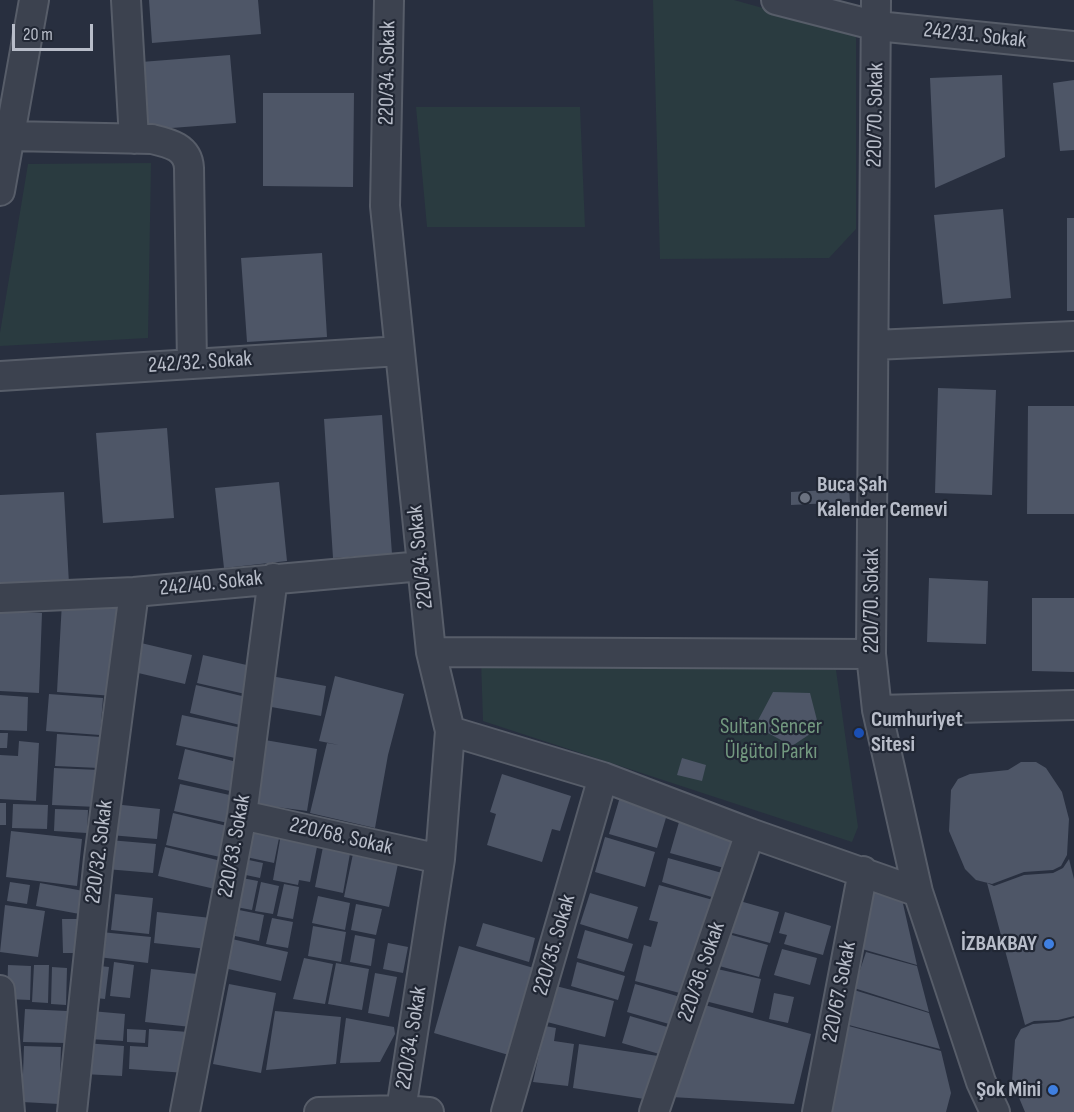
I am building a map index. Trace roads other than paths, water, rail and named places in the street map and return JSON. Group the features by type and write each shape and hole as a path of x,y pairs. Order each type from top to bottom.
{"street":[{"path":"0,191 34,0"},
{"path":"126,0 134,139"},
{"name":"220/34. Sokak","path":"389,0 385,206 431,652 450,731 440,859 400,1110"},
{"name":"242/31. Sokak","path":"776,0 876,13 1074,46"},
{"name":"220/70. Sokak","path":"876,13 872,654 877,710 918,892 981,1082 995,1112"},
{"path":"10,136 134,139 170,143 182,150 189,159 192,364"},
{"path":"874,345 1074,336"},
{"name":"242/32. Sokak","path":"0,376 400,351"},
{"name":"242/40. Sokak","path":"0,598 134,592 422,566"},
{"name":"220/33. Sokak","path":"185,1112 242,814 273,578"},
{"name":"220/32. Sokak","path":"72,1112 99,858 134,592"},
{"path":"431,652 872,654"},
{"path":"877,710 1074,705"},
{"path":"450,731 603,777 750,833 918,892"},
{"name":"220/35. Sokak","path":"506,1112 603,777"},
{"name":"220/68. Sokak","path":"242,814 440,859"},
{"name":"220/36. Sokak","path":"654,1112 750,833"},
{"name":"220/67. Sokak","path":"817,1112 863,872"},
{"path":"0,990 10,1112"},
{"path":"319,1112 400,1110 429,1112"}],"place":[{"name":"Buca Şah Kalender Cemevi","path":"805,498"},
{"name":"Cumhuriyet Sitesi","path":"859,733"},
{"name":"İZBAKBAY","path":"1049,944"},
{"name":"Şok Mini","path":"1053,1090"}],"park label":[{"name":"Sultan Sencer Ülgütol Parkı","path":"771,740"}]}
